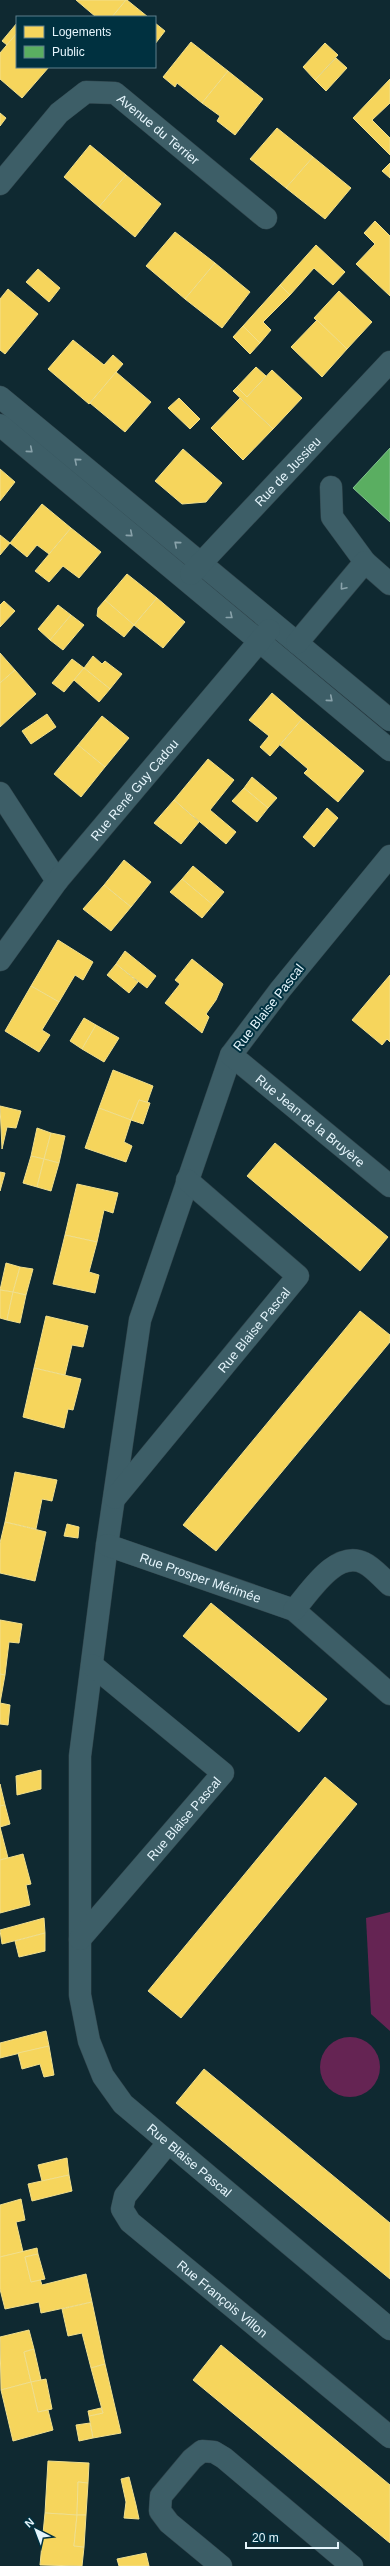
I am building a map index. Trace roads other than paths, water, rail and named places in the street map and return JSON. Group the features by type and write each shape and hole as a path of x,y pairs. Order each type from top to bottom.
{"street":[{"name":"Avenue du Terrier","path":"0,184 60,113 86,92 115,93 266,218"},
{"name":"Rue de Jussieu","path":"186,579 390,362"},
{"path":"0,397 201,564 266,632 390,750"},
{"path":"0,425 186,579 266,632 296,643 390,720"},
{"path":"330,488 332,516 365,562 390,584"},
{"path":"296,643 365,562"},
{"name":"Rue René Guy Cadou","path":"0,960 57,881 266,632"},
{"path":"0,793 57,881"},
{"name":"Rue Blaise Pascal","path":"390,856 280,990 231,1055 187,1180 140,1320 107,1545 80,1756 80,1995 83,2019 89,2041 103,2076 123,2104 168,2144 390,2329"},
{"name":"Rue Jean de la Bruyère","path":"231,1055 390,1186"},
{"name":"Rue Blaise Pascal","path":"115,1498 298,1276 187,1180"},
{"name":"Rue Prosper Mérimée","path":"107,1545 294,1610 390,1694"},
{"path":"294,1610 330,1570 340,1562 354,1560 364,1563 390,1584"},
{"name":"Rue Blaise Pascal","path":"80,1939 223,1773 92,1665"},
{"name":"Rue François Villon","path":"168,2144 125,2196 122,2209 130,2222 390,2437"},
{"path":"221,2566 169,2523 160,2511 161,2496 192,2459 202,2451 214,2452 224,2458 352,2566"}]}
